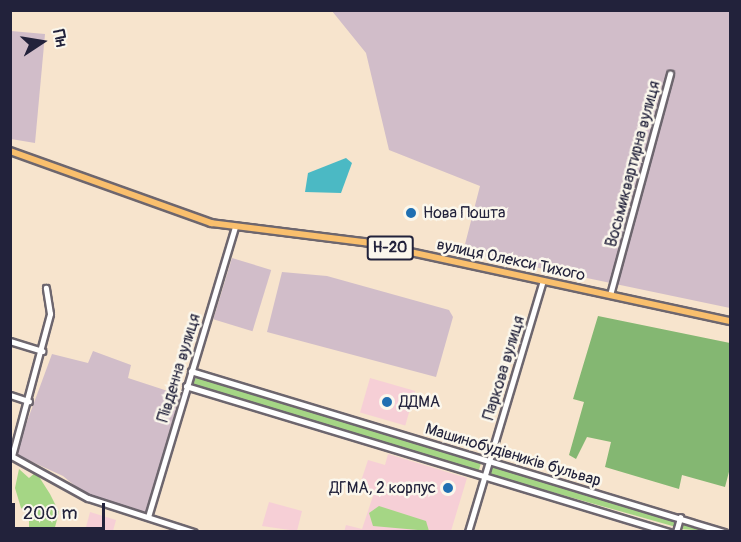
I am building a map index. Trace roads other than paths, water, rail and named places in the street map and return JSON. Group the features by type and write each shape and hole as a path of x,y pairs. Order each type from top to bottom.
{"main road":[{"name":"вулиця Олекси Тихого","path":"10,151 235,227 352,240 730,321"}],"street":[{"name":"Восьмиквартирна вулиця","path":"610,296 670,74"},
{"name":"Південна вулиця","path":"148,517 235,227"},
{"name":"Паркова вулиця","path":"468,531 543,281"},
{"path":"46,288 50,314 43,351 11,455 88,498 194,531"},
{"path":"11,342 43,351"},
{"name":"Машинобудівників бульвар","path":"191,370 724,531"},
{"name":"Машинобудівників бульвар","path":"186,386 669,531"},
{"path":"10,395 29,401"},
{"path":"676,531 680,518"}],"water":[{"path":"346,158 352,163 341,193 305,192 308,173"}],"place":[{"name":"Нова Пошта","path":"411,213"},
{"name":"ДДМА","path":"387,402"},
{"name":"ДГМА, 2 корпус","path":"448,488"}]}
